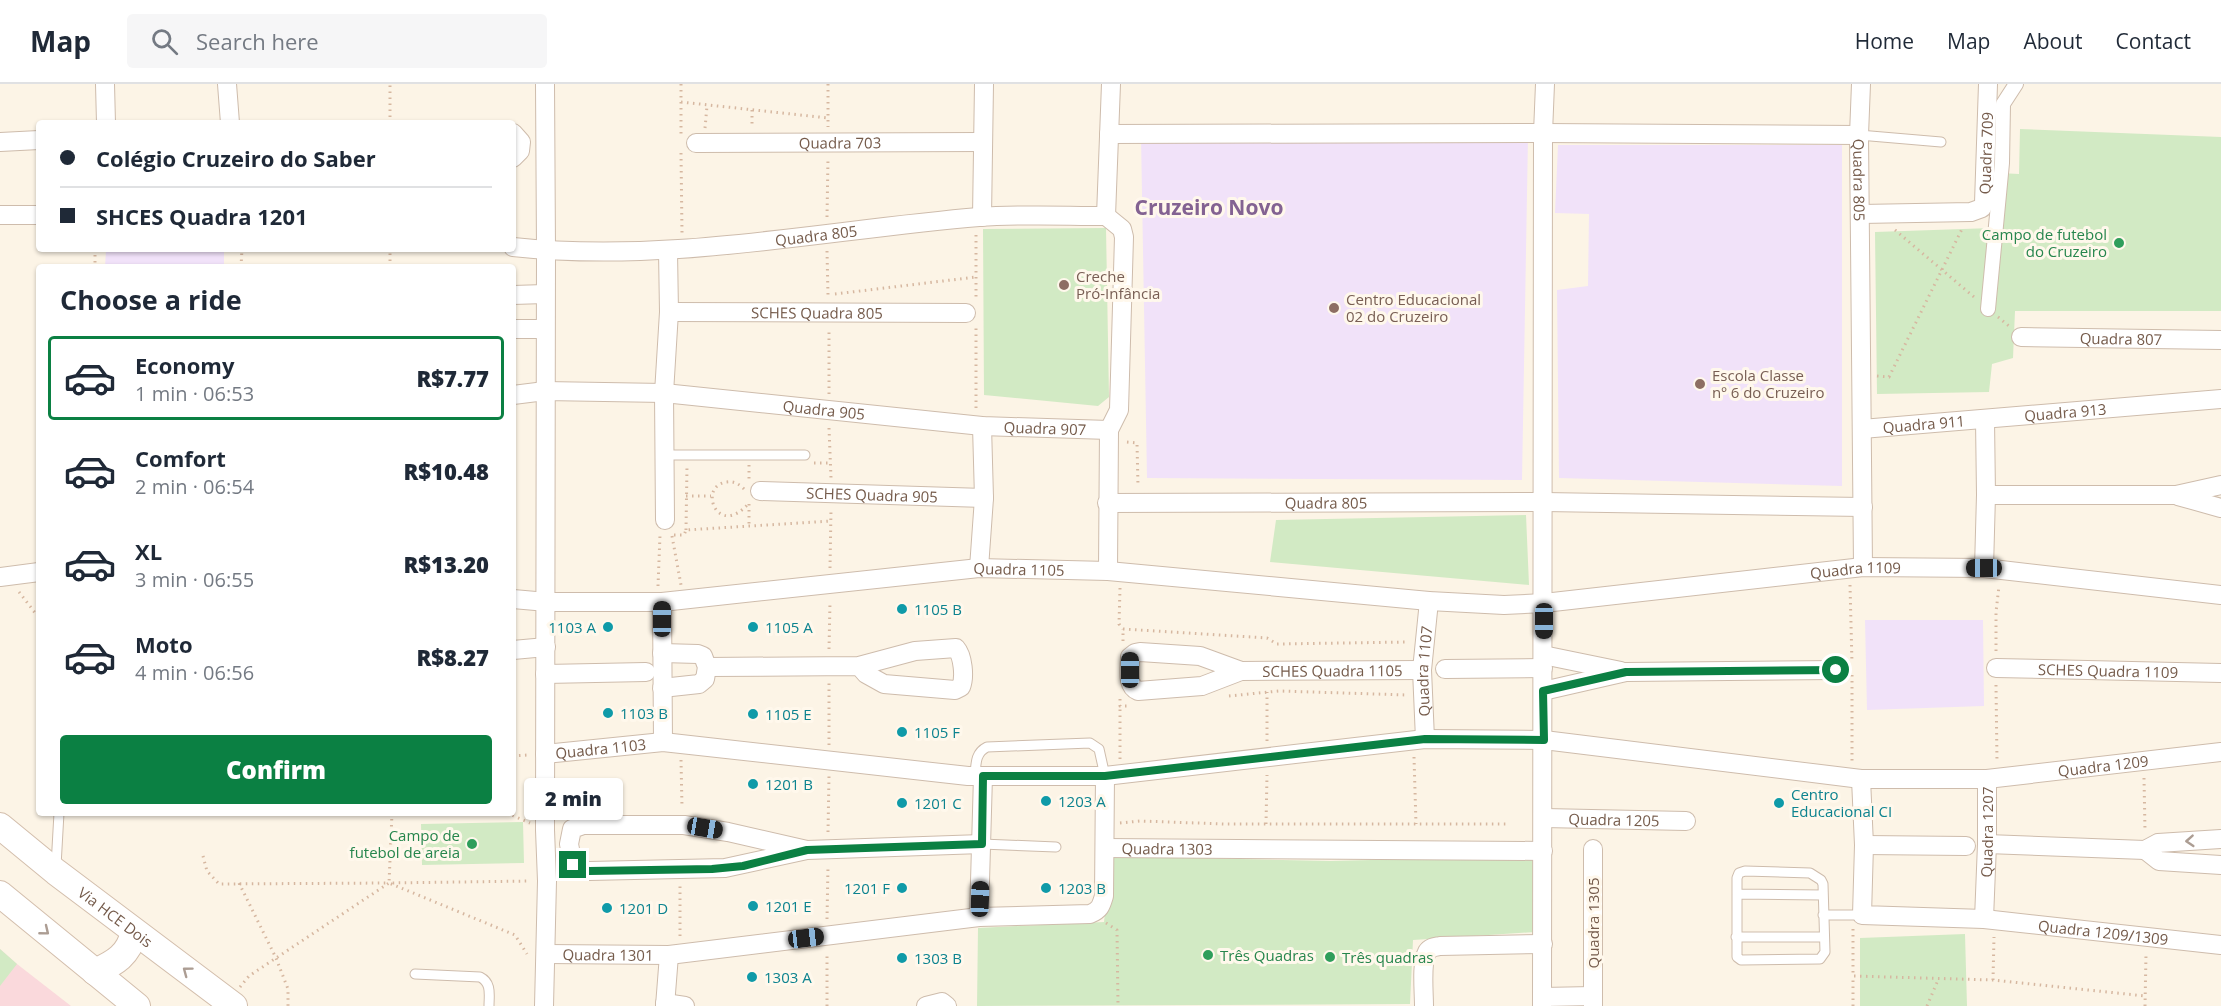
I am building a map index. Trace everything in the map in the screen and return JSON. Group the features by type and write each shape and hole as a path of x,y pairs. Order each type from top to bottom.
{"main road":[{"name":"Via HCE Dois","path":"0,826 56,872 231,1004"},
{"path":"0,894 137,1006"},
{"path":"94,972 114,964 125,954 134,932"}],"street":[{"path":"105,84 106,120"},
{"path":"227,84 230,120"},
{"path":"545,84 547,602"},
{"path":"982,217 984,84"},
{"path":"1111,84 1106,216 1122,229 1125,237 1107,503 1114,571"},
{"path":"1543,851 1543,133 1545,84"},
{"path":"1859,135 1861,84"},
{"name":"Quadra 709","path":"1868,213 1980,210 1984,203 1988,84"},
{"path":"1988,309 2002,164 2003,104 2016,84"},
{"name":"Quadra 805","path":"1109,134 1859,135 1868,213 1862,375 1863,567"},
{"path":"516,136 521,142 520,151 516,155"},
{"path":"0,142 36,140"},
{"name":"Quadra 703","path":"686,142 983,142"},
{"path":"0,215 36,215"},
{"name":"Quadra 805","path":"675,251 982,217 1106,216"},
{"path":"516,247 546,250 675,251 664,393 666,530"},
{"path":"516,295 545,294"},
{"name":"SCHES Quadra 805","path":"669,312 829,304 966,313"},
{"path":"516,329 545,329"},
{"name":"Quadra 807","path":"2021,337 2221,340"},
{"name":"Quadra 905","path":"516,395 545,391 664,393 982,426"},
{"name":"Quadra 913","path":"1985,420 2221,399"},
{"path":"1984,568 1985,420"},
{"name":"Quadra 911","path":"1862,429 1985,420"},
{"name":"Quadra 907","path":"979,568 984,498 982,426 1113,423"},
{"path":"1986,495 2176,495 2221,485"},
{"name":"SCHES Quadra 905","path":"752,496 831,493 984,498"},
{"path":"2176,495 2221,508"},
{"name":"Quadra 805","path":"1107,503 1544,502 1863,507"},
{"name":"Quadra 1109","path":"1544,603 1863,567 1984,568 2221,595"},
{"name":"Quadra 1105","path":"660,602 979,568 1114,571 1430,601"},
{"path":"4,576 36,572"},
{"path":"516,599 547,602 660,602 662,688 672,743 979,776 1113,776 1419,739"},
{"path":"1430,601 1504,605 1544,603"},
{"name":"Quadra 1107","path":"1430,601 1422,670 1419,739 1544,740"},
{"name":"Quadra 1103","path":"547,602 545,754 672,743"},
{"path":"516,650 546,647"},
{"path":"707,667 859,666 915,651 956,648 960,652 963,679 961,687 955,690 884,684 866,674 859,666"},
{"name":"SCHES Quadra 1105","path":"1241,671 1202,686 1138,690 1130,683 1130,657 1140,652 1200,656 1241,671 1422,670"},
{"path":"662,653 698,654 703,656 707,667 705,679 699,684 662,688"},
{"path":"1543,662 1626,672 1836,670"},
{"name":"Quadra 1107","path":"1445,669 1543,662"},
{"name":"SCHES Quadra 1109","path":"1996,668 2221,672"},
{"path":"545,674 646,672"},
{"path":"1543,691 1626,672"},
{"path":"1544,740 1861,779 1863,845 1858,915 1990,920"},
{"name":"Quadra 1209","path":"1987,779 2221,752"},
{"path":"545,754 546,954"},
{"path":"979,776 982,844 979,917"},
{"path":"1105,848 1113,776"},
{"name":"Quadra 1207","path":"1861,779 1987,779 1990,920"},
{"name":"Quadra 1205","path":"1544,818 1686,821"},
{"path":"807,850 728,832 682,825 583,825 572,829 569,844 573,865 589,871 712,869 743,866 807,850 982,844"},
{"path":"1987,844 2145,850 2158,843 2221,839"},
{"name":"Quadra 1207","path":"1863,845 1966,846"},
{"name":"Quadra 1303","path":"674,954 979,917 1090,914 1101,906 1104,896 1105,848 1543,851"},
{"name":"Quadra 1305","path":"1543,851 1542,1002 1593,1001 1593,849"},
{"path":"2145,850 2159,861 2221,866"},
{"name":"Quadra 1209/1309","path":"1990,920 2221,945"},
{"path":"1424,1006 1424,964 1430,948 1543,944"},
{"name":"Quadra 1301","path":"544,1006 546,954 674,954 665,1004"},
{"path":"927,1006 942,1002 947,1006"},
{"path":"665,1004 686,1006"}],"lane":[{"path":"1859,135 1941,142"},
{"path":"665,455 805,455"},
{"path":"979,776 977,756 980,750 987,747 1090,743 1099,749 1113,776"},
{"path":"56,872 59,816"},
{"path":"982,844 1056,847"},
{"path":"1739,873 1810,873 1821,880 1825,952 1823,956 1815,960 1741,960 1736,953 1737,894 1739,873"},
{"path":"1737,894 1823,895"},
{"path":"1823,915 1858,915"},
{"path":"1736,937 1824,937"},
{"path":"416,975 480,977 487,982 489,988 489,1006"}],"path":[{"path":"390,84 390,120"},
{"path":"675,251 686,142 681,84"},
{"path":"827,1006 831,520 828,410 828,84"},
{"path":"681,102 828,118"},
{"path":"1862,375 1888,377 1971,212"},
{"path":"1868,213 1942,270 2021,337"},
{"path":"829,304 976,277"},
{"path":"1113,423 1125,427 1120,441 1137,443 1138,488 1141,488 1142,503"},
{"path":"666,530 684,535 686,530 687,464"},
{"path":"729,481 742,486 752,496 737,514 723,515 716,511 711,496 718,485 729,481"},
{"path":"686,496 711,496"},
{"path":"686,530 831,520"},
{"path":"666,530 674,541 682,599"},
{"path":"660,602 666,530"},
{"path":"1114,571 1119,624 1123,629"},
{"path":"4,576 36,614"},
{"path":"1113,776 1120,706"},
{"path":"1416,824 1419,739"},
{"path":"672,743 682,825"},
{"path":"2143,761 2145,850"},
{"path":"1118,814 1118,824 1140,821 1224,824 1507,824"},
{"path":"389,883 392,816"},
{"path":"514,816 545,830"},
{"path":"203,856 207,871 219,884 547,881"},
{"path":"674,954 680,869"},
{"path":"239,883 276,958 288,989 288,1006"},
{"path":"389,883 515,935 527,954"},
{"path":"231,1004 249,976 389,883"},
{"path":"1853,1006 1858,915"},
{"path":"1990,920 1993,980"},
{"path":"1104,922 1117,930 1118,1005"},
{"path":"2145,1006 2147,937"},
{"path":"1853,976 1993,980 2145,996"},
{"path":"1927,1006 1938,980"}],"shaded area":[{"name":"Centro Educacional 02 do Cruzeiro","path":"1141,137 1528,137 1522,480 1147,478"},
{"name":"Escola Classe nº 6 do Cruzeiro","path":"1558,145 1842,145 1842,486 1559,478 1557,290 1588,286 1589,214 1555,213"},
{"path":"106,252 224,252 224,264 105,264"},
{"path":"1865,620 1983,620 1984,706 1867,710"},
{"path":"0,949 17,964 71,1006 0,1006"}],"green space":[{"name":"Campo de futebol do Cruzeiro","path":"2020,129 2221,137 2221,311 2015,311 2013,358 1992,364 1989,392 1877,394 1875,232 1992,228 2000,173 2019,174"},
{"path":"1106,228 1109,397 1098,406 984,395 983,229"},
{"path":"1526,515 1529,585 1270,562 1276,520"},
{"name":"Campo de futebol de areia","path":"523,822 524,863 422,865 421,824"},
{"path":"1111,856 1330,861 1534,856 1535,932 1413,940 1410,1004 977,1006 978,928 1104,922"},
{"path":"1965,934 1967,1006 1860,1006 1860,938"},
{"path":"0,949 17,964 0,986"}],"place":[{"name":"Campo de futebol do Cruzeiro","path":"2119,243"},
{"name":"Creche Pró-Infância","path":"1064,285"},
{"name":"Centro Educacional 02 do Cruzeiro","path":"1334,308"},
{"name":"Escola Classe nº 6 do Cruzeiro","path":"1700,384"},
{"name":"1105 B","path":"902,609"},
{"name":"1103 A","path":"608,627"},
{"name":"1105 A","path":"753,627"},
{"name":"1103 B","path":"608,713"},
{"name":"1105 E","path":"753,714"},
{"name":"1105 F","path":"902,732"},
{"name":"1201 B","path":"753,784"},
{"name":"1203 A","path":"1046,801"},
{"name":"1201 C","path":"902,803"},
{"name":"Centro Educacional CI","path":"1779,803"},
{"name":"Campo de futebol de areia","path":"472,844"},
{"name":"1201 F","path":"902,888"},
{"name":"1203 B","path":"1046,888"},
{"name":"1201 E","path":"753,906"},
{"name":"1201 D","path":"607,908"},
{"name":"Três Quadras","path":"1208,955"},
{"name":"Três quadras","path":"1330,957"},
{"name":"1303 B","path":"902,958"},
{"name":"1303 A","path":"752,977"}],"district":[{"name":"Cruzeiro Novo","path":"1209,207"}],"route":[{"path":"573,865 589,871 712,869 743,866 807,850 982,844 983,776 1105,776 1425,739 1544,740 1543,691 1626,672 1836,670"}]}
